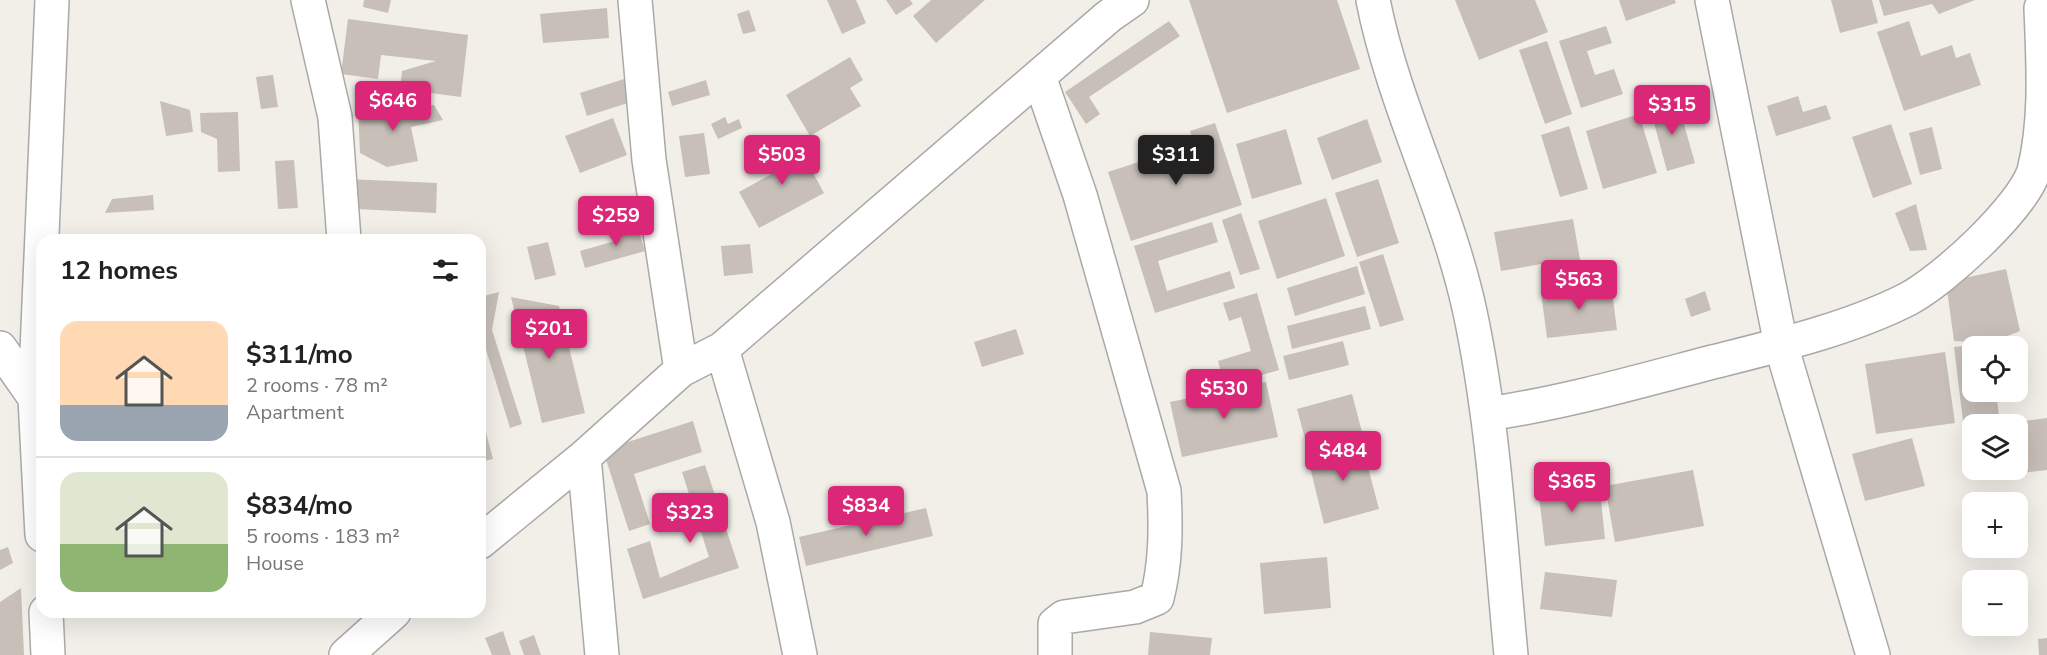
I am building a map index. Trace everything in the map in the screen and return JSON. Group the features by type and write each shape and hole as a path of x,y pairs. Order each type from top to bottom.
{"street":[{"path":"42,234 52,0"},
{"path":"308,0 335,117 344,234"},
{"path":"635,0 650,160 681,370"},
{"path":"486,537 584,457 681,370 722,349 1132,0"},
{"path":"1373,0 1390,69 1448,235 1470,311 1488,414 1511,655"},
{"path":"1712,0 1781,345 1873,655"},
{"path":"1488,414 1548,405 1781,345 1910,298 1942,274 2016,205 2034,172 2046,112 2042,12"},
{"path":"1040,76 1080,195 1164,491 1166,532 1164,571 1157,598 1135,607 1064,617 1056,624 1055,655"},
{"path":"0,348 35,398"},
{"path":"722,349 773,522 800,655"},
{"path":"36,375 36,418"},
{"path":"584,457 602,655"},
{"path":"46,618 48,655"},
{"path":"346,655 387,618"}],"building":[{"path":"364,0 391,0 388,13 363,7"},
{"path":"827,0 856,0 866,23 842,34"},
{"path":"886,0 910,0 913,4 896,15"},
{"path":"931,0 985,0 936,43 913,16"},
{"path":"1189,0 1337,0 1360,69 1227,113"},
{"path":"1455,0 1535,0 1548,32 1479,60"},
{"path":"1619,0 1675,0 1676,3 1626,21"},
{"path":"1831,0 1872,0 1878,23 1840,33"},
{"path":"1879,0 1975,0 1939,14 1932,4 1884,16"},
{"path":"607,8 609,38 543,43 540,14"},
{"path":"749,10 756,31 743,34 737,14"},
{"path":"348,19 468,35 461,97 400,89 402,71 436,61 381,55 378,79 341,74"},
{"path":"1169,21 1180,36 1089,97 1100,114 1086,124 1065,92"},
{"path":"1909,21 1921,56 1952,45 1956,58 1970,53 1981,85 1904,111 1877,32"},
{"path":"1606,26 1612,43 1587,51 1595,75 1614,69 1623,94 1581,108 1559,41"},
{"path":"1547,41 1572,114 1545,124 1519,50"},
{"path":"850,57 863,80 850,88 861,106 810,136 786,95"},
{"path":"273,75 278,107 261,109 256,77"},
{"path":"624,79 631,102 587,116 580,93"},
{"path":"706,80 710,95 672,106 668,92"},
{"path":"1798,96 1803,112 1826,105 1831,119 1776,136 1767,106"},
{"path":"1677,100 1695,163 1667,171 1650,108"},
{"path":"160,101 190,110 193,132 166,136"},
{"path":"434,105 443,120 411,127 418,161 387,167 360,153 358,108"},
{"path":"238,112 240,171 218,172 217,139 201,132 200,113"},
{"path":"1639,114 1657,173 1603,189 1586,131"},
{"path":"725,117 728,124 739,119 742,128 718,139 711,124"},
{"path":"613,118 627,155 580,173 565,136"},
{"path":"1367,119 1382,162 1332,180 1317,138"},
{"path":"1215,123 1242,205 1131,241 1108,172 1194,144 1190,131"},
{"path":"1891,124 1912,184 1873,198 1852,137"},
{"path":"1569,126 1588,189 1560,197 1541,135"},
{"path":"1932,127 1942,169 1920,175 1909,133"},
{"path":"1286,129 1302,184 1252,199 1236,144"},
{"path":"704,133 710,174 685,177 679,136"},
{"path":"794,138 824,193 759,228 739,192 779,170 769,152"},
{"path":"294,160 298,208 278,209 275,161"},
{"path":"347,179 437,183 436,213 357,209"},
{"path":"1378,179 1399,243 1357,257 1335,193"},
{"path":"153,195 154,210 105,213 112,199"},
{"path":"1326,198 1345,256 1277,279 1258,221"},
{"path":"1916,204 1927,250 1910,251 1895,213"},
{"path":"1241,213 1260,269 1240,275 1222,220"},
{"path":"1573,219 1582,271 1550,277 1547,263 1501,271 1494,232"},
{"path":"636,221 645,251 585,268 580,251 622,239 618,227"},
{"path":"1212,222 1218,242 1158,261 1167,291 1230,271 1235,288 1155,313 1134,246"},
{"path":"548,242 556,275 535,280 527,247"},
{"path":"750,244 753,273 724,276 721,246"},
{"path":"1383,254 1404,320 1380,327 1359,262"},
{"path":"1357,266 1365,294 1295,316 1287,288"},
{"path":"2006,269 2020,331 2008,336 1962,336 1962,341 1954,341 1946,282"},
{"path":"1611,283 1617,330 1547,338 1541,292"},
{"path":"1705,291 1711,310 1691,317 1685,299"},
{"path":"499,292 492,330 522,424 510,428 486,350 486,295"},
{"path":"1257,293 1279,370 1225,386 1218,361 1251,351 1241,317 1229,321 1223,303"},
{"path":"511,297 559,306 585,413 542,423"},
{"path":"1365,306 1371,329 1292,349 1287,326"},
{"path":"1016,329 1024,354 982,367 974,342"},
{"path":"1343,341 1349,365 1289,380 1283,356"},
{"path":"1962,346 1962,402 1997,402 1999,414 1962,414 1954,347"},
{"path":"1945,352 1955,423 1876,434 1865,364"},
{"path":"1266,382 1278,437 1182,457 1170,402"},
{"path":"1352,394 1362,432 1307,446 1297,409"},
{"path":"2047,418 2047,470 2028,472 2028,420"},
{"path":"693,421 702,452 634,474 650,524 629,531 603,450"},
{"path":"486,433 493,459 486,461"},
{"path":"1912,438 1925,486 1865,501 1852,454"},
{"path":"1361,441 1379,509 1324,524 1307,455"},
{"path":"705,465 739,568 643,599 627,549 650,541 660,578 709,557 682,472"},
{"path":"1693,470 1704,526 1615,542 1605,486"},
{"path":"1599,481 1605,539 1545,546 1538,488"},
{"path":"926,508 933,536 806,566 799,537"},
{"path":"8,547 13,563 0,570 0,550"},
{"path":"1327,557 1331,608 1264,614 1260,563"},
{"path":"1545,572 1617,580 1612,617 1540,609"},
{"path":"21,588 24,655 0,655 0,602"},
{"path":"503,631 511,655 492,655 485,638"},
{"path":"1150,632 1212,638 1210,655 1148,655"},
{"path":"534,635 541,655 524,655 519,641"},
{"path":"2047,638 2047,655 2039,655 2038,639"}]}
